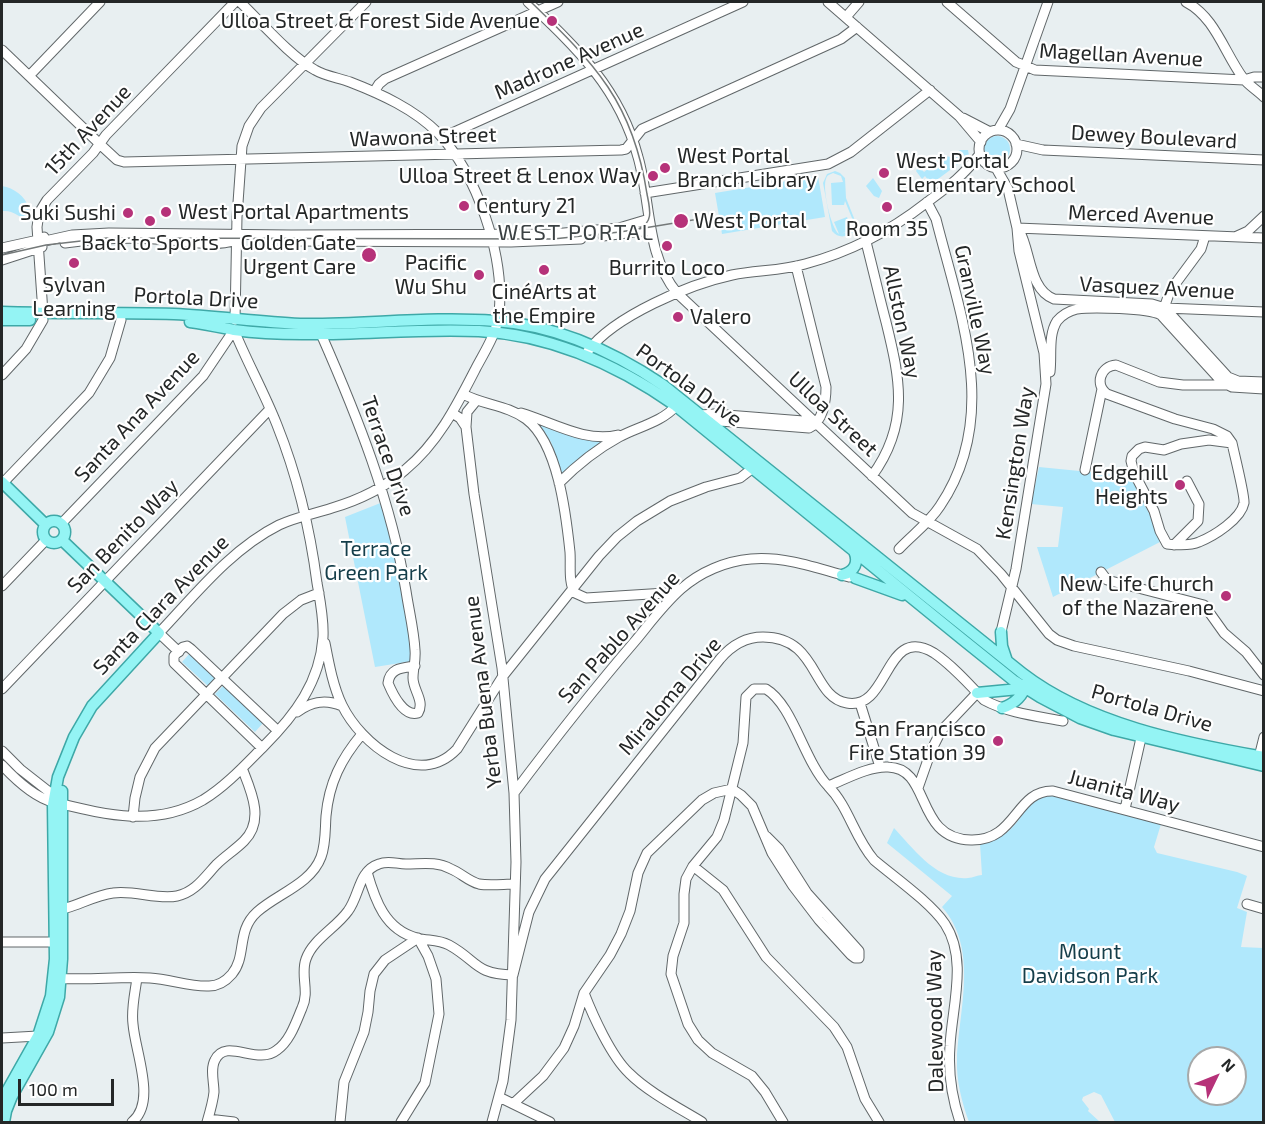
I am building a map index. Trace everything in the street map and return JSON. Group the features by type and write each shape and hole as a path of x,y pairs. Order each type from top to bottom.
{"main road":[{"name":"Portola Drive","path":"2,312 121,321 234,325 321,334 451,330 494,332 589,350 676,406 853,550 878,563 920,605 1026,688 1053,705 1080,718 1141,738 1262,760"},
{"name":"Portola Drive","path":"2,320 43,316 171,314 234,325 451,319 498,321 545,330 651,377 712,424 878,563 1044,688 1088,711 1136,728 1262,760"},
{"path":"2,483 45,524"},
{"path":"53,520 61,524 65,532 62,540 54,543 46,540 42,532 45,524 53,520"},
{"path":"62,540 159,633"},
{"path":"842,575 855,567 856,559 853,550"},
{"path":"855,578 866,577 878,563"},
{"path":"855,578 894,591 920,605"},
{"path":"984,642 994,643 1001,632"},
{"path":"1001,632 1002,646 1007,661"},
{"name":"Santa Clara Avenue","path":"57,978 56,799 62,771 74,737 92,706 159,633"},
{"path":"1002,708 1016,701 1026,688 1026,679 1022,673"},
{"path":"977,693 1044,688"},
{"path":"1063,721 1080,718"},
{"path":"2,1100 38,1036 57,978"},
{"path":"4,1122 12,1096 48,1032 57,1007 57,978"}],"street":[{"path":"29,76 100,2"},
{"name":"15th Avenue","path":"43,316 37,222 42,208 235,2"},
{"name":"Santa Clara Avenue","path":"159,633 239,552 277,526 344,504 382,487 425,452 463,394 498,321 499,283 491,238 476,195 454,154 443,139 417,116 374,92 320,73 305,64 240,2"},
{"path":"366,2 261,108 245,136 241,160 236,237 234,325 289,459 305,515 319,593 323,635 337,692 342,706 362,734 378,749 398,760 420,765 436,763 450,755 457,749 503,676 608,546 637,521 681,496 740,478 753,468"},
{"name":"Ulloa Street","path":"528,2 576,47 594,69 620,109 639,158 651,230 662,270 677,293 912,513 978,549 1043,627 1057,640 1065,644 1188,671 1262,691"},
{"path":"374,92 386,79 558,2"},
{"name":"Madrone Avenue","path":"443,139 743,2"},
{"path":"589,350 605,333 623,321 677,293 732,275 796,266 832,256 866,242 894,227 961,177 980,154 981,142 959,116 828,2"},
{"path":"846,16 859,2"},
{"name":"Magellan Avenue","path":"947,2 1016,62 1035,70 1244,80 1263,77"},
{"path":"961,177 992,167 1008,166 1016,157 1016,144 1009,134 1010,110 1048,2"},
{"path":"1186,2 1198,8 1209,20 1244,80 1263,98"},
{"name":"Wawona Street","path":"2,50 117,160 127,163 621,150 626,149 642,129 841,39 857,27"},
{"name":"Magellan Avenue","path":"1244,80 1263,86"},
{"path":"645,193 828,164 851,152 930,90"},
{"path":"981,142 994,131 1010,110"},
{"path":"959,116 994,131 1009,134"},
{"name":"Dewey Boulevard","path":"1016,144 1043,150 1263,160"},
{"name":"Dewey Boulevard","path":"1016,157 1043,150"},
{"path":"980,154 992,167"},
{"name":"Kensington Way","path":"1001,632 1016,568 1046,384 1044,353 1018,251 1017,228 1008,189 1008,166"},
{"name":"Kensington Way","path":"992,167 1008,189"},
{"name":"Granville Way","path":"899,549 927,522 946,497 960,465 970,428 973,388 971,361 936,219 927,202"},
{"path":"1233,237 1248,231 1263,216"},
{"path":"2,260 45,241 109,233 236,237 491,238 586,232 630,226 649,219"},
{"name":"Kensington Way","path":"1017,228 1026,245 1036,283 1048,297"},
{"name":"Merced Avenue","path":"1017,228 1263,238"},
{"path":"2,248 95,240 236,237 243,230 297,234 568,240 651,230"},
{"path":"1163,311 1170,291 1201,249 1205,236"},
{"name":"Allston Way","path":"866,242 896,361 899,384 899,407 895,429 883,459 872,476"},
{"path":"712,424 720,421 809,428 813,427 825,406 825,387 796,266"},
{"name":"Vasquez Avenue","path":"1048,297 1060,300 1152,304 1163,311"},
{"name":"Vasquez Avenue","path":"1044,406 1054,328 1062,316 1069,312 1085,309 1263,312"},
{"path":"1163,311 1228,377 1238,381 1263,382"},
{"path":"1163,311 1218,378 1227,385"},
{"path":"2,375 32,341 43,316"},
{"path":"2,483 93,387 110,358 121,321"},
{"name":"Santa Ana Avenue","path":"61,524 202,376 234,325"},
{"name":"Terrace Drive","path":"321,334 352,405 382,487 400,553 414,639 415,666 414,685 421,708 418,713 409,714 404,710 388,683 394,670 415,666"},
{"path":"1085,470 1102,389 1100,382 1102,372 1107,367 1116,364 1148,378 1172,384 1227,385 1237,388 1263,389"},
{"path":"1102,389 1113,396 1162,415 1213,429 1227,436 1232,443 1244,493 1244,503 1239,514 1234,521 1198,542 1174,545 1167,543 1160,531 1154,511 1134,473 1132,456 1145,447 1164,450 1181,444 1209,440 1232,443"},
{"path":"463,394 476,401 584,435 602,437 630,432"},
{"path":"466,427 467,412 476,401"},
{"path":"558,483 594,453 630,432 663,417 676,406"},
{"name":"San Benito Way","path":"2,689 270,409"},
{"path":"510,410 528,421 543,437 552,457 568,534 572,589 578,596 586,598 666,593 681,588"},
{"path":"452,413 460,418 466,427"},
{"path":"701,415 816,422"},
{"name":"Yerba Buena Avenue","path":"466,427 474,494 503,676 514,793 515,884 520,933 513,975 510,1037 492,1122"},
{"path":"1174,545 1198,521 1199,504 1187,482"},
{"path":"2,586 46,540"},
{"name":"San Pablo Avenue","path":"514,793 583,702 681,588 700,576 719,566 751,559 787,561 855,578"},
{"path":"1101,572 1107,580 1204,605 1224,633 1246,652 1263,675 1262,691"},
{"path":"133,817 136,787 149,758 162,741 292,606 319,593"},
{"path":"159,633 178,652"},
{"path":"2,765 24,785 94,812 133,817 170,813 192,806 214,793 242,768 293,715 313,680 321,655 323,635"},
{"name":"Miraloma Drive","path":"520,933 552,869 720,658 732,646 749,638 758,637 786,641 809,659 831,695 845,703 860,702"},
{"path":"262,748 174,663 173,658 178,652 185,646 189,647 278,731"},
{"path":"828,786 880,767 860,702 867,699 878,688 894,658 913,648 921,648 935,654 984,700 1002,708 1063,721"},
{"name":"Dalewood Way","path":"732,789 743,743 746,698 749,693 759,688 765,689 776,697 791,721 816,772 840,801 866,851 931,908 950,934 955,956 956,984 949,1060 952,1089 960,1122"},
{"path":"918,788 941,731 977,693"},
{"path":"293,715 320,701 342,706"},
{"path":"57,978 163,979 211,986 219,984 230,976 237,966 242,938 249,921 260,909 307,877 318,864 324,847 332,783 346,754 362,734"},
{"path":"1125,809 1141,738"},
{"path":"1262,760 1263,742"},
{"path":"2,751 56,799"},
{"name":"Juanita Way","path":"880,767 895,767 909,775 936,824 952,836 971,840 982,839 999,832 1014,819 1027,801 1038,792 1046,791 1064,793 1263,847"},
{"path":"58,910 100,896 133,892 172,897 187,893 201,883 219,862 247,838 254,824 256,808 242,768"},
{"path":"732,789 717,837 693,866 684,887 685,914 673,956 671,974 688,1024 698,1040 719,1058 752,1076 765,1092 783,1122"},
{"path":"514,1103 543,1076 558,1058 574,1026 584,993 610,955 621,934 630,911 638,873 647,853 702,800 714,793 732,789 752,806 765,835 776,859 801,898 851,955 859,958 859,951 812,898 779,849 765,835"},
{"path":"234,1122 207,1121 213,1103 215,1058 224,1051 230,1050 266,1056 284,1044 304,1004 307,987 304,971 307,956 348,911 367,872 377,864 384,862 433,863 451,868 465,878 481,884 515,884"},
{"path":"693,866 723,890 766,957 834,1027 847,1047 865,1098 879,1122"},
{"path":"367,872 377,904 387,918 401,931 418,938 450,945 485,972 513,975"},
{"path":"1247,904 1263,909"},
{"path":"340,1122 344,1082 364,1032 369,991 374,974 385,960 418,938"},
{"path":"401,1122 425,1083 439,1014 436,979 428,956 418,938"},
{"path":"2,942 58,942"},
{"path":"132,1122 140,1114 145,1101 132,1023 137,978"},
{"path":"584,993 593,1015 624,1068 636,1080 702,1122"},
{"path":"2,1038 38,1036"},
{"path":"499,1097 550,1122"}],"green space":[{"path":"997,136 1006,140 1010,149 1006,158 997,162 988,158 984,149 988,140"},
{"path":"960,150 968,150 969,156 938,179 928,180 925,176 922,179 916,171 919,166 924,172 937,162 933,157 938,155 951,157"},
{"path":"835,171 845,178 846,198 856,223 854,232 845,236 837,235 832,231 823,183 827,174","holes":["833,173 841,176 843,182 831,183 832,205 844,205 845,201 854,223 852,230 841,234 852,229 847,217 834,222 839,234 830,217 825,184 829,175"]},
{"path":"818,176 825,217 722,234 715,193"},
{"path":"873,178 882,191 879,198 874,196 866,186"},
{"path":"2,186 15,191 25,200 29,208 25,217 2,211"},
{"path":"536,422 605,441 562,474 551,442"},
{"path":"1039,467 1130,476 1151,517 1160,542 1053,597 1037,547 1058,547 1063,507 1031,504"},
{"name":"Terrace Green Park","path":"383,502 398,554 413,661 375,667 345,517"},
{"path":"190,653 216,678 208,686 182,662"},
{"path":"224,685 263,723 255,732 215,694"},
{"name":"Mount Davidson Park","path":"1049,794 1161,824 1154,847 1157,853 1247,876 1237,908 1247,912 1241,947 1263,948 1263,1122 1115,1122 1101,1095 1094,1092 1083,1097 1082,1100 1089,1109 1088,1111 1100,1122 969,1122 957,1075 964,960 953,924 942,907 952,896 887,843 894,828 926,862 936,869 956,878 982,875 980,844 1004,835 1030,806"}],"tram line":[{"path":"531,2 592,66 621,109 641,162 649,205 649,219 638,229"},
{"path":"2,255 46,245 107,238 553,239 620,232 711,217"}],"place":[{"name":"Ulloa Street & Forest Side Avenue","path":"552,21"},
{"name":"West Portal Branch Library","path":"665,168"},
{"name":"West Portal Elementary School","path":"884,173"},
{"name":"Ulloa Street & Lenox Way","path":"653,176"},
{"name":"Century 21","path":"464,206"},
{"name":"Room 35","path":"887,207"},
{"name":"West Portal Apartments","path":"166,212"},
{"name":"Suki Sushi","path":"128,213"},
{"name":"Back to Sports","path":"150,221"},
{"name":"West Portal","path":"681,221"},
{"name":"Burrito Loco","path":"667,246"},
{"name":"Golden Gate Urgent Care","path":"369,255"},
{"name":"Sylvan Learning","path":"74,263"},
{"name":"CinéArts at the Empire","path":"544,270"},
{"name":"Pacific Wu Shu","path":"479,275"},
{"name":"Valero","path":"678,317"},
{"name":"Edgehill Heights","path":"1180,485"},
{"name":"New Life Church of the Nazarene","path":"1226,596"},
{"name":"San Francisco Fire Station 39","path":"998,741"}],"district":[{"name":"WEST PORTAL","path":"576,233"}]}
